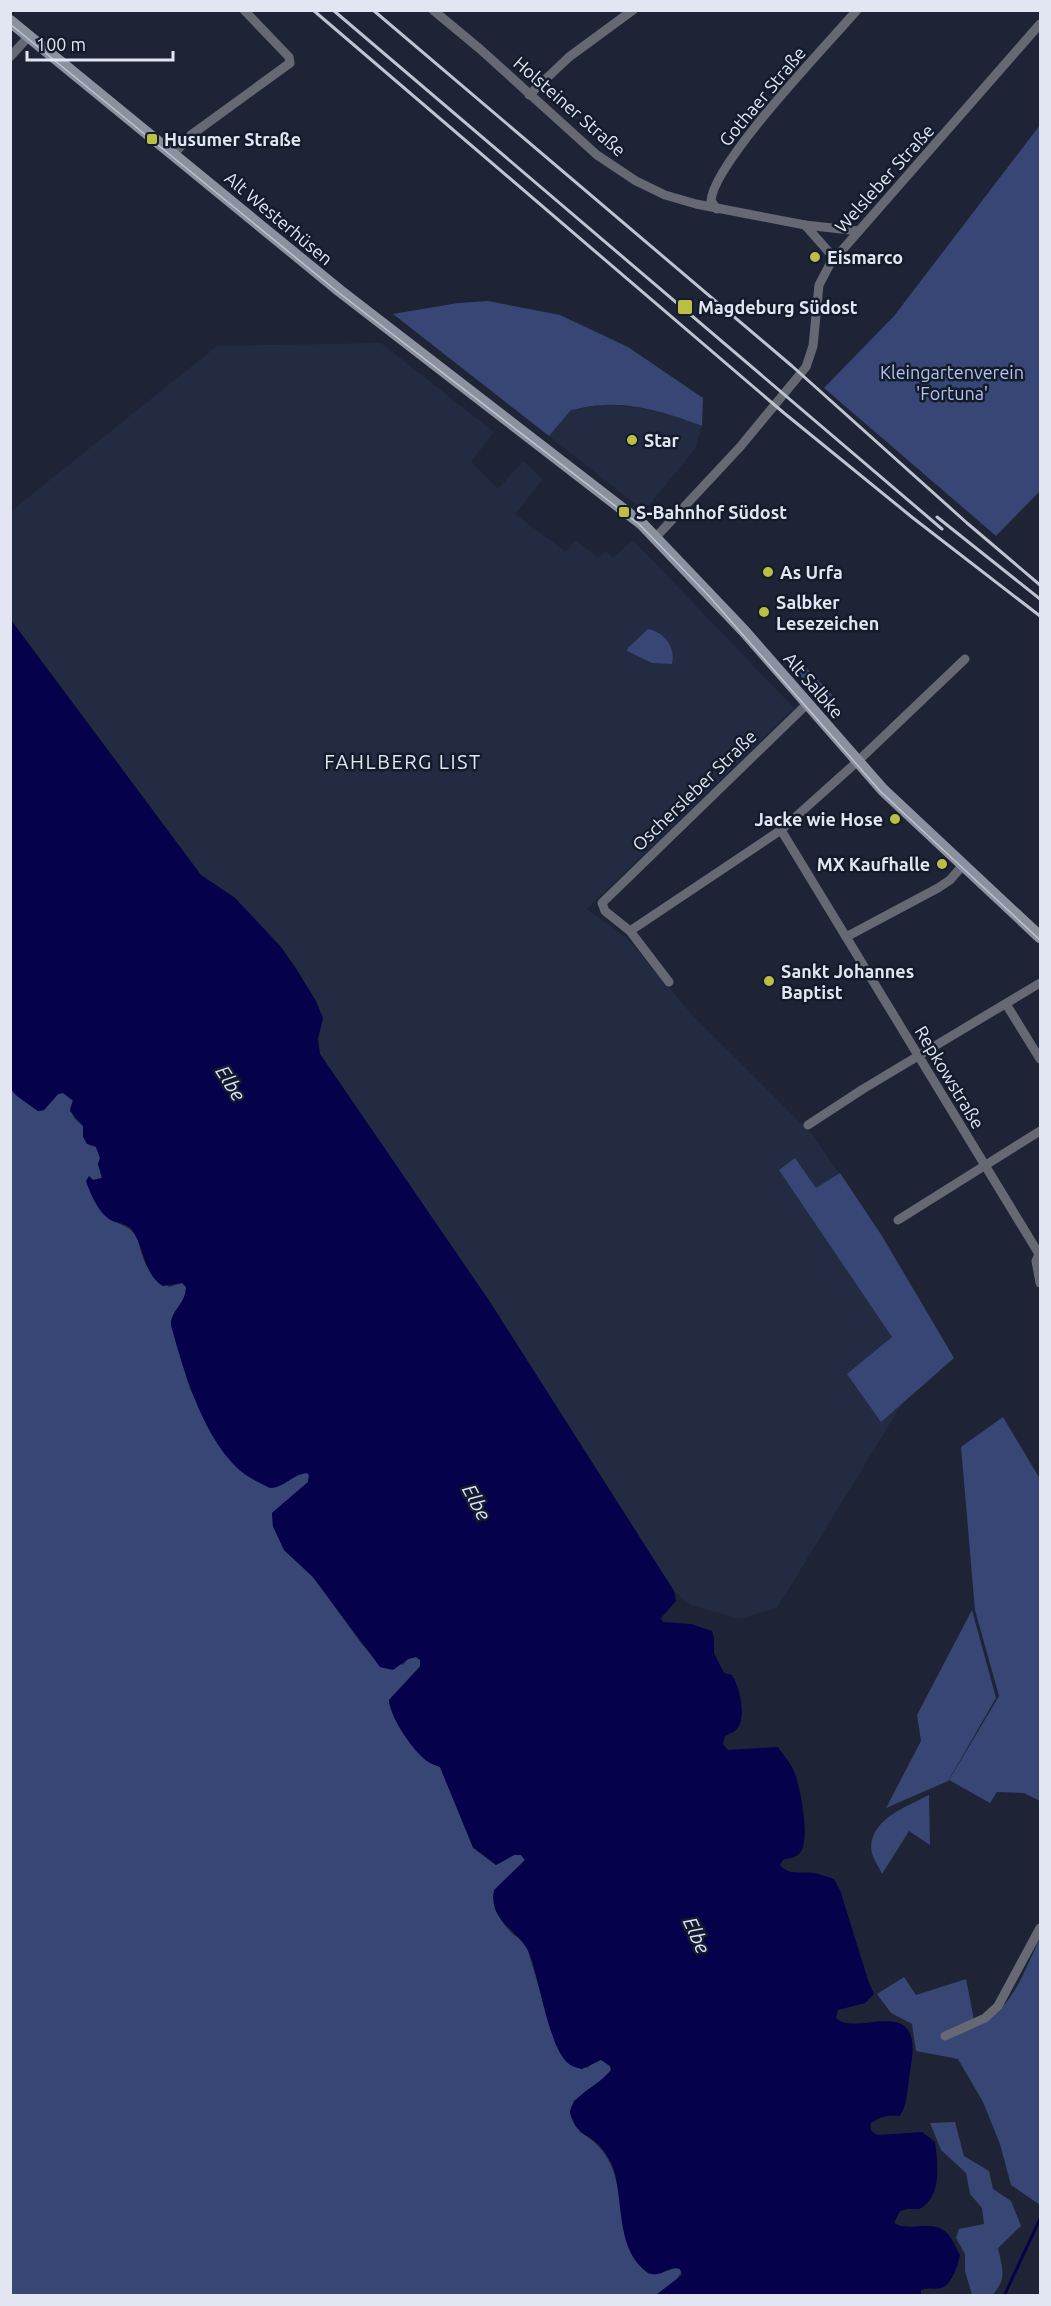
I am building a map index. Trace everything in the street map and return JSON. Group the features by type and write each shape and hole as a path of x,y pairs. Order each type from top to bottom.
{"main road":[{"name":"Alt Westerhüsen","path":"10,21 340,291 530,436"},
{"name":"Alt Salbke","path":"530,436 626,510 656,537 744,631 857,763 1041,937"}],"street":[{"path":"174,154 191,135 288,66 290,62 289,58 244,10"},
{"name":"Holsteiner Straße","path":"433,10 480,49 597,155 636,181 674,198 717,210 805,225 859,231"},
{"path":"529,95 569,57 633,10"},
{"name":"Gothaer Straße","path":"717,210 711,203 711,197 719,178 734,155 857,10"},
{"name":"Welsleber Straße","path":"656,537 740,447 806,367 813,346 819,285 825,271 1041,24"},
{"path":"10,57 29,36"},
{"path":"805,225 835,259"},
{"path":"669,981 630,931 781,830 857,763 965,659"},
{"name":"Oschersleber Straße","path":"630,931 604,910 602,904 604,900 807,704"},
{"name":"Repkowstraße","path":"781,830 1040,1254 1036,1262 1041,1283"},
{"path":"846,937 938,888 950,880 963,865"},
{"path":"808,1125 1041,982"},
{"path":"1006,1004 1041,1059"},
{"path":"898,1220 1041,1131"},
{"path":"945,2036 985,2018 998,2006 1041,1928"}],"shaded area":[{"path":"381,343 494,432 471,462 498,489 523,461 543,479 515,514 566,552 575,540 598,558 606,551 613,558 633,540 794,708 587,909 628,939 693,1016 812,1134 882,1236 954,1358 902,1404 777,1608 739,1619 691,1605 674,1591 490,1302 320,1054 318,1039 320,1026 297,970 281,947 235,898 201,875 11,619 10,512 217,346"},
{"path":"606,404 645,409 680,417 702,426 695,449 644,511 549,436 571,410"}],"green space":[{"name":"Kleingartenverein 'Fortuna'","path":"1040,125 1040,491 996,536 824,388 894,316"},
{"path":"488,301 560,315 628,347 703,398 702,426 641,408 600,405 571,410 549,436 393,314 458,303"},
{"path":"648,629 659,633 668,641 672,652 672,664 652,663 627,651"},
{"path":"800,661 832,695 822,702 794,668"},
{"path":"10,1089 38,1111 44,1110 58,1094 63,1093 73,1101 70,1108 74,1118 83,1126 83,1137 96,1147 100,1158 98,1164 102,1178 93,1180 89,1177 110,1220 134,1234 148,1268 155,1276 169,1287 182,1283 186,1287 183,1299 173,1315 171,1325 190,1389 218,1442 297,1475 307,1473 309,1475 308,1482 272,1513 273,1526 284,1550 313,1577 367,1650 403,1665 408,1659 416,1657 420,1660 420,1666 389,1700 390,1707 403,1733 415,1750 427,1761 440,1767 473,1848 496,1865 514,1855 521,1855 525,1860 493,1896 495,1907 506,1927 526,1944 556,2045 587,2068 601,2059 610,2066 611,2070 596,2086 573,2101 580,2132 599,2147 610,2164 617,2183 627,2241 635,2259 649,2274 678,2267 682,2272 675,2281 656,2295 11,2295"},
{"path":"795,1158 816,1188 840,1173 882,1236 954,1358 881,1422 847,1374 892,1337 779,1170"},
{"path":"1003,1417 1040,1479 1040,1801 1024,1793 997,1792 990,1803 949,1780 999,1696 975,1610 961,1447"},
{"path":"972,1610 996,1698 948,1781 886,1808 921,1741 917,1715"},
{"path":"929,1795 930,1845 909,1831 882,1874 871,1850 873,1837 878,1828 892,1814"},
{"path":"1040,1938 1040,2205 1011,2185 1000,2144 983,2102 958,2059 916,2051 912,2024 891,2013 877,1994 904,1977 916,1995 966,1979 975,2025 988,2019 1007,2001"},
{"path":"955,2122 964,2156 989,2171 993,2189 1011,2201 1021,2226 998,2248 1002,2278 992,2295 972,2295 965,2271 965,2254 956,2238 959,2229 984,2224 982,2208 970,2194 966,2173 941,2150 930,2123"}],"water":[{"name":"Elbe","path":"10,619 201,875 235,898 281,947 297,970 316,1001 323,1018 318,1039 320,1054 490,1302 674,1591 676,1601 661,1618 663,1622 691,1624 712,1631 714,1653 724,1673 732,1675 742,1705 739,1726 734,1732 725,1736 723,1744 728,1750 778,1747 792,1768 801,1800 805,1837 800,1853 783,1860 780,1865 787,1871 814,1873 834,1879 840,1890 874,1994 865,2003 838,2010 836,2018 846,2023 887,2021 900,2023 909,2031 913,2046 904,2108 900,2116 881,2117 871,2123 870,2127 878,2135 922,2132 935,2142 937,2180 932,2197 919,2209 900,2211 894,2223 907,2227 936,2227 948,2234 960,2255 954,2274 945,2286 938,2289 921,2290 921,2296 656,2295 682,2275 680,2269 651,2274 637,2263 630,2252 623,2227 612,2164 600,2146 581,2132 573,2122 570,2113 575,2101 606,2076 611,2070 610,2066 601,2060 582,2069 571,2065 562,2056 551,2030 526,1946 500,1918 493,1901 494,1890 525,1860 521,1855 514,1855 496,1865 473,1847 440,1767 427,1761 415,1750 403,1733 390,1707 389,1700 420,1667 420,1660 416,1657 408,1659 393,1670 380,1667 313,1577 284,1550 273,1526 272,1513 308,1482 309,1475 302,1474 280,1486 270,1488 249,1477 220,1448 190,1386 171,1325 173,1315 184,1298 186,1287 182,1283 163,1286 156,1281 132,1230 107,1217 96,1203 86,1181 89,1176 93,1180 102,1178 98,1164 100,1158 96,1147 87,1144 83,1137 83,1126 70,1111 73,1100 63,1093 58,1094 44,1110 38,1111 11,1089"}],"waterway":[{"path":"1004,2296 1040,2219"}],"tram line":[{"path":"10,24 339,293 640,525 708,595 881,792 1040,940"}],"railway":[{"path":"313,10 784,413 913,518 1040,616"},
{"path":"333,10 942,529"},
{"path":"373,10 792,366 967,523 1040,585"},
{"path":"937,517 1040,599"}],"place":[{"name":"Husumer Straße","path":"152,139"},
{"name":"Eismarco","path":"815,257"},
{"name":"Magdeburg Südost","path":"685,307"},
{"name":"Star","path":"632,440"},
{"name":"S-Bahnhof Südost","path":"624,512"},
{"name":"As Urfa","path":"768,572"},
{"name":"Salbker Lesezeichen","path":"764,612"},
{"name":"Jacke wie Hose","path":"895,819"},
{"name":"MX Kaufhalle","path":"942,864"},
{"name":"Sankt Johannes Baptist","path":"769,981"}],"district":[{"name":"FAHLBERG LIST","path":"403,761"}]}
